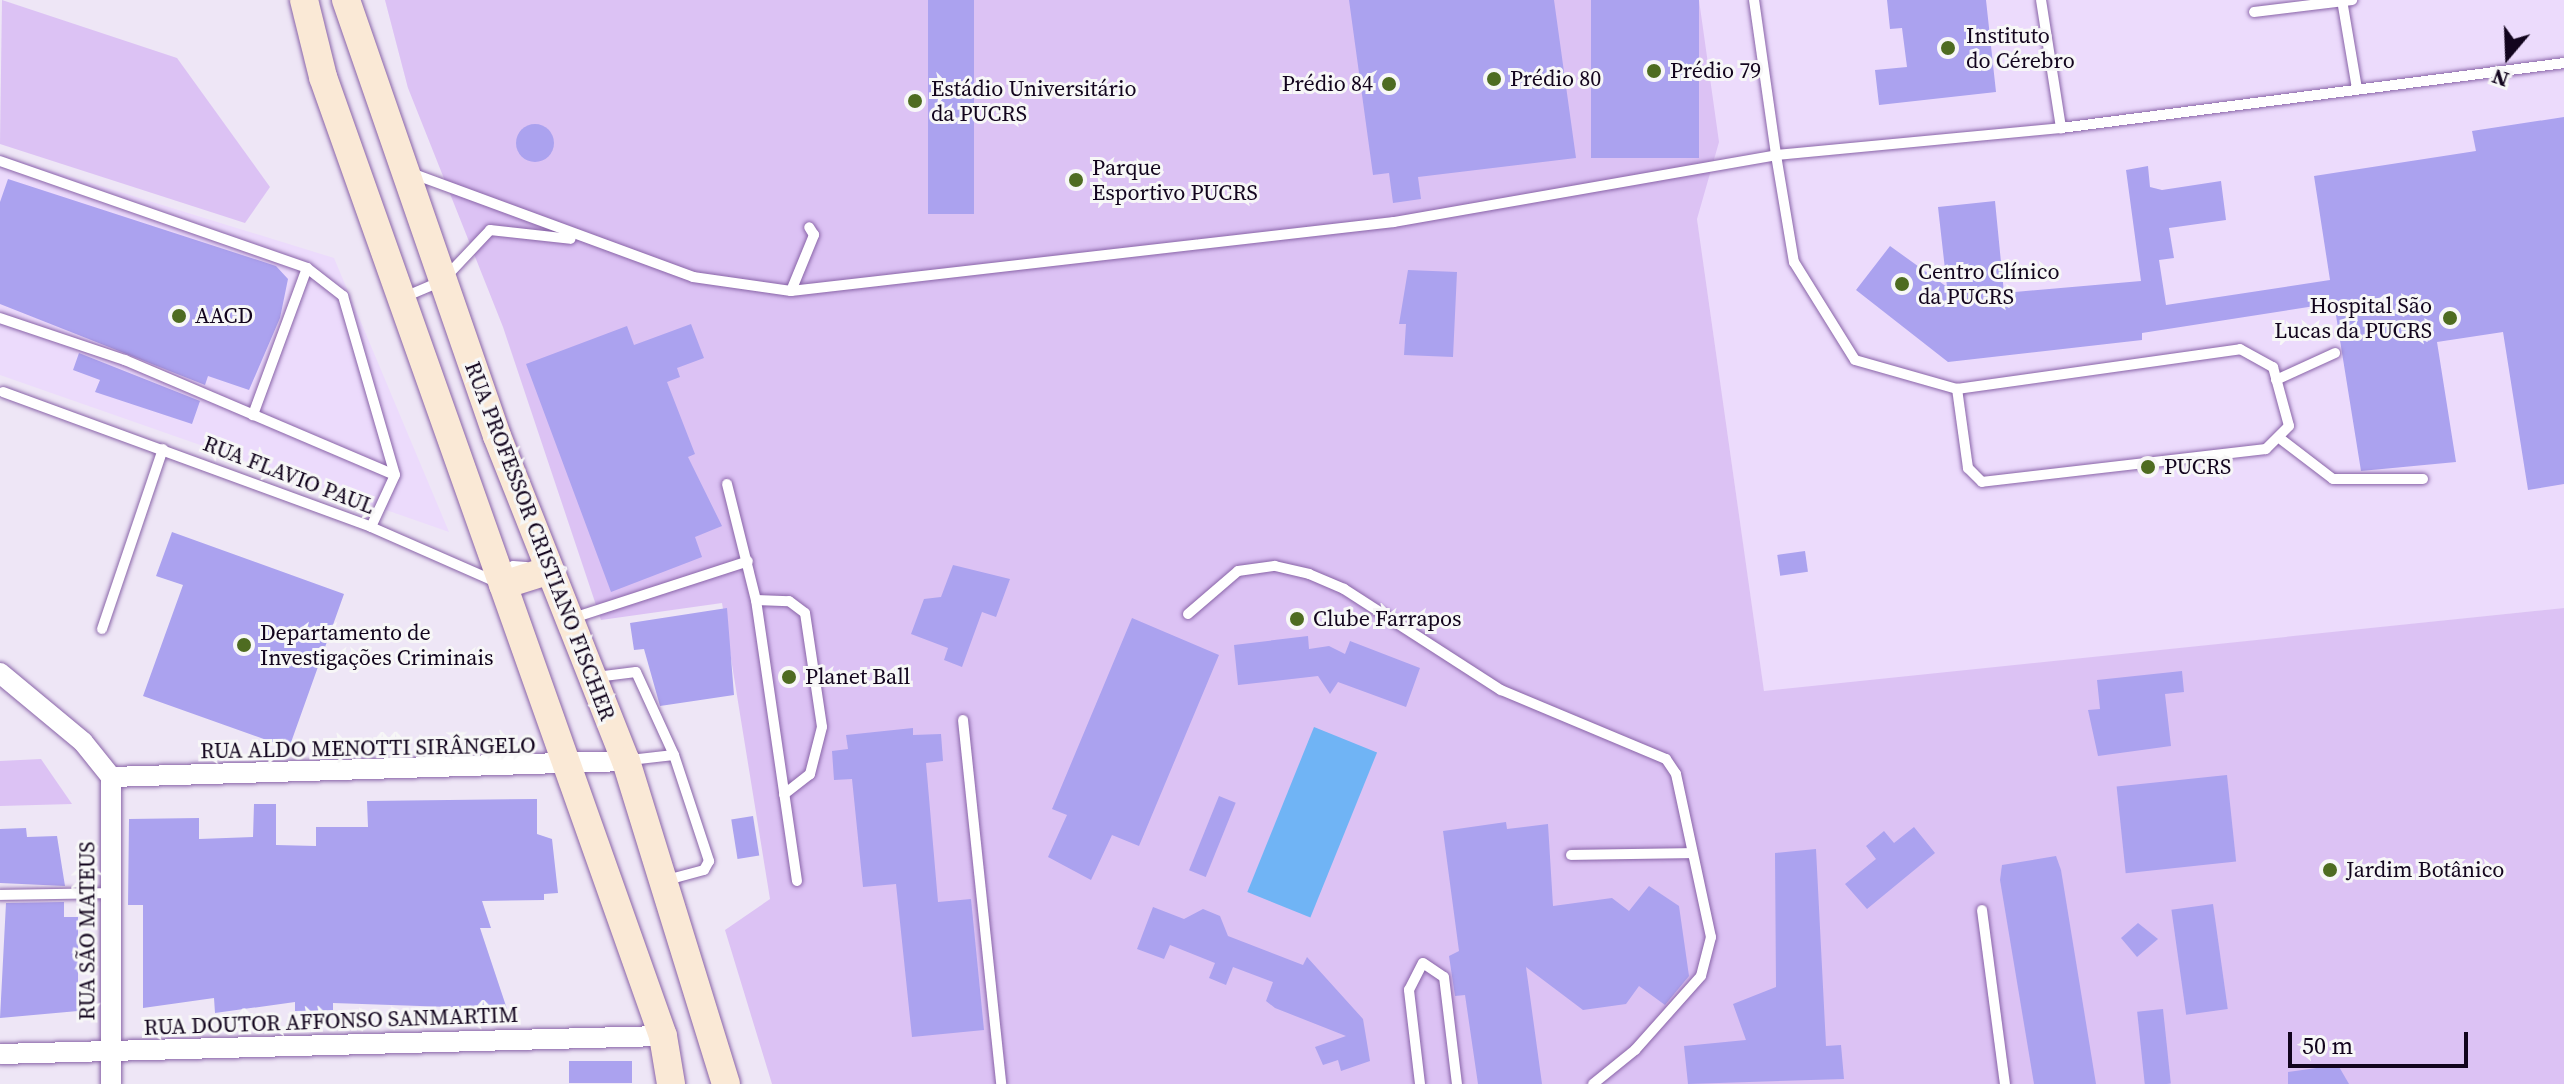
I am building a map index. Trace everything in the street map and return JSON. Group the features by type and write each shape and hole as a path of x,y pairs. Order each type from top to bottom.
{"main road":[{"path":"304,0 323,77 399,299 663,1036 671,1084"},
{"name":"RUA PROFESSOR CRISTIANO FISCHER","path":"346,0 442,281 568,620 626,761 667,880 726,1084"},
{"path":"503,585 550,570"}],"street":[{"path":"0,673 83,742 111,777"},
{"name":"RUA ALDO MENOTTI SIRÂNGELO","path":"111,777 568,767 626,761"},
{"name":"RUA SÃO MATEUS","path":"111,777 111,1084"},
{"name":"RUA DOUTOR AFFONSO SANMARTIM","path":"0,1054 663,1036"}],"lane":[{"path":"1754,0 1794,262 1855,360 1957,389 2240,349 2266,361 2276,380 2289,426 2282,440 2266,449 1982,482 1968,468 1957,389"},
{"path":"2041,0 2061,128"},
{"path":"2254,12 2346,0 2357,89"},
{"path":"403,171 508,204 581,240 693,277 791,291 1394,222 1776,155 2061,128 2564,63"},
{"path":"2546,65 2564,74"},
{"path":"0,161 307,268 343,296 395,475 371,527"},
{"path":"791,291 814,235 809,227"},
{"path":"399,299 442,281 490,230 581,240"},
{"path":"253,415 307,268"},
{"path":"0,318 125,360 395,475"},
{"path":"2276,380 2335,353"},
{"name":"RUA FLAVIO PAUL","path":"3,392 371,527 503,585"},
{"path":"2282,440 2333,479 2423,479"},
{"path":"102,629 163,449"},
{"path":"727,484 756,600 797,881"},
{"path":"568,620 748,561"},
{"path":"1188,614 1238,571 1275,566 1344,589 1501,690 1666,759 1676,774 1711,937 1701,976 1635,1050 1593,1084"},
{"path":"756,600 789,601 805,613 822,727 810,774 784,794"},
{"path":"591,678 633,669 674,755 709,861 704,870 667,880"},
{"path":"963,720 1001,1084"},
{"path":"626,761 674,755"},
{"path":"1571,855 1692,853"},
{"path":"0,895 111,893"},
{"path":"1982,910 2005,1084"},
{"path":"1420,1084 1409,990 1423,963 1444,977 1457,1084"}],"shaded area":[{"path":"2,0 177,58 270,187 245,223 0,144"},
{"name":"PUCRS","path":"385,0 2564,0 2564,608 1764,692 1697,219 408,88"},
{"path":"385,0 1699,0 1719,142 1697,219 1764,691 2564,608 2564,1084 772,1084 725,930 770,899 722,603 601,620 503,327 408,88"},
{"name":"AACD","path":"0,155 334,258 449,532 0,375"},
{"path":"41,759 72,804 0,806 0,761"}],"water":[{"path":"1314,727 1377,752 1310,918 1247,892"}],"building":[{"path":"928,0 974,0 974,214 928,214"},
{"name":"Prédio 80","path":"1349,0 1554,0 1576,158 1418,177 1421,199 1393,203 1389,173 1373,175"},
{"name":"Prédio 79","path":"1591,0 1699,0 1699,158 1591,158"},
{"name":"Instituto do Cérebro","path":"1887,0 1986,0 1996,92 1879,105 1875,70 1907,67 1902,28 1890,29"},
{"name":"Hospital São Lucas da PUCRS","path":"2564,117 2564,484 2528,490 2503,332 2437,342 2456,462 2361,471 2334,303 2142,333 2142,340 1948,362 1856,290 1890,246 1947,287 1938,207 1995,201 2004,293 2141,281 2126,170 2148,166 2150,187 2162,190 2221,181 2226,220 2169,228 2174,258 2159,260 2166,305 2330,280 2314,176 2476,151 2472,131"},
{"path":"535,124 548,130 554,143 548,156 535,162 522,156 516,143 522,130"},
{"path":"8,179 276,266 288,279 280,318 249,390 208,376 205,385 0,304 0,202"},
{"path":"1408,270 1457,272 1453,357 1404,355 1406,324 1399,324"},
{"path":"691,324 704,358 677,368 680,377 667,382 695,454 688,457 722,526 695,537 702,557 611,592 526,364 627,326 634,345"},
{"path":"79,353 200,401 192,424 95,392 100,380 73,370"},
{"name":"Departamento de Investigações Criminais","path":"172,532 344,594 289,748 143,696 183,585 156,576"},
{"path":"1805,551 1808,572 1780,576 1777,555"},
{"path":"953,565 1010,579 996,617 982,612 962,667 944,660 948,648 911,634 924,599 941,597"},
{"path":"727,608 734,695 660,706 644,649 634,650 630,623"},
{"path":"1132,618 1219,655 1139,846 1112,835 1091,880 1048,857 1067,815 1052,809"},
{"path":"1308,636 1309,649 1329,646 1345,654 1350,641 1420,668 1406,707 1338,682 1330,694 1318,676 1238,685 1234,645"},
{"path":"2182,671 2184,692 2165,694 2171,746 2098,756 2088,710 2100,709 2097,680"},
{"path":"913,728 913,735 941,734 943,761 926,763 938,902 971,899 984,1030 912,1037 896,884 863,887 852,779 834,780 832,751 848,749 846,735"},
{"path":"2227,775 2236,862 2126,873 2117,787"},
{"path":"1219,796 1236,803 1206,877 1189,870"},
{"path":"537,799 537,834 552,839 558,893 544,894 544,900 482,901 491,928 480,928 507,1009 333,1003 333,1010 295,1011 295,1002 215,1013 214,998 143,1008 143,905 128,905 129,819 199,818 199,839 253,837 254,804 276,804 276,845 316,846 316,827 368,827 367,801"},
{"path":"753,816 759,856 738,859 731,819"},
{"path":"1506,822 1507,829 1548,824 1553,906 1612,898 1629,911 1649,886 1679,906 1689,976 1665,1005 1639,986 1626,1004 1583,1010 1526,967 1542,1084 1478,1084 1465,995 1455,996 1449,956 1459,951 1443,831"},
{"path":"1914,827 1935,853 1867,909 1845,884 1876,859 1866,846 1884,831 1894,843"},
{"path":"26,828 27,837 57,836 65,886 0,883 0,829"},
{"path":"1816,849 1826,1046 1841,1045 1844,1079 1688,1084 1684,1046 1746,1040 1733,1004 1776,987 1775,853"},
{"path":"2056,856 2061,870 2096,1084 2034,1084 2000,880 2002,865"},
{"path":"64,902 64,917 78,917 78,1011 0,1018 6,903"},
{"path":"2213,904 2228,1009 2186,1015 2171,910"},
{"path":"1153,907 1184,919 1203,909 1220,916 1228,936 1303,965 1307,957 1363,1019 1370,1061 1341,1071 1338,1060 1323,1065 1315,1047 1346,1036 1275,1008 1266,1001 1273,982 1233,967 1226,985 1209,978 1215,963 1170,945 1164,959 1137,949"},
{"path":"2138,923 2158,939 2137,957 2121,938"},
{"path":"2163,1009 2171,1084 2145,1084 2137,1012"},
{"path":"569,1061 632,1061 632,1083 569,1083"},
{"path":"2338,1065 2349,1084 2288,1084 2288,1072"}],"place":[{"name":"Instituto do Cérebro","path":"1948,48"},
{"name":"Prédio 79","path":"1654,71"},
{"name":"Prédio 80","path":"1494,79"},
{"name":"Prédio 84","path":"1389,84"},
{"name":"Estádio Universitário da PUCRS","path":"915,101"},
{"name":"Parque Esportivo PUCRS","path":"1076,180"},
{"name":"Centro Clínico da PUCRS","path":"1902,284"},
{"name":"AACD","path":"179,316"},
{"name":"Hospital São Lucas da PUCRS","path":"2450,318"},
{"name":"PUCRS","path":"2148,467"},
{"name":"Clube Farrapos","path":"1297,619"},
{"name":"Departamento de Investigações Criminais","path":"244,645"},
{"name":"Planet Ball","path":"789,677"},
{"name":"Jardim Botânico","path":"2330,870"}]}
